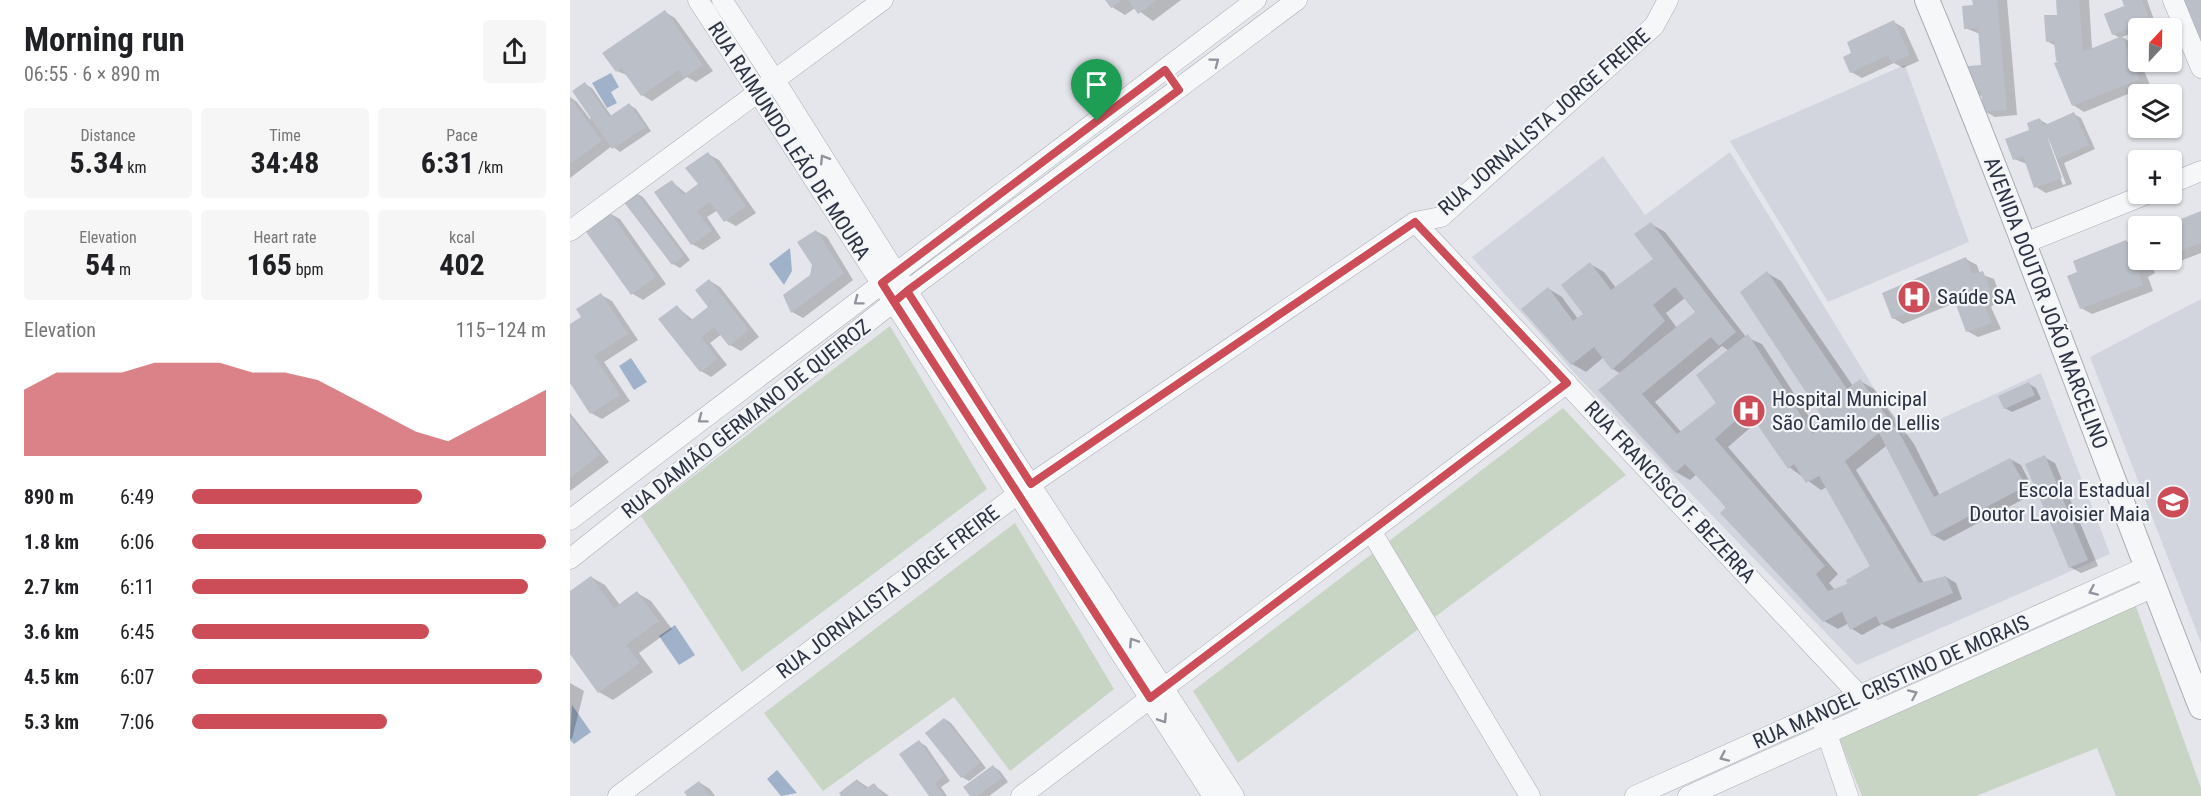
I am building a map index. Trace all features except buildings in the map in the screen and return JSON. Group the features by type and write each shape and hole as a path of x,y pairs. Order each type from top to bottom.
{"street":[{"name":"RUA RAIMUNDO LEÃO DE MOURA","path":"698,0 756,93 888,278"},
{"name":"RUA RAIMUNDO LEÃO DE MOURA","path":"722,0 774,79 888,278 1156,693 1214,796"},
{"path":"570,231 883,0"},
{"name":"RUA DAMIÃO GERMANO DE QUEIROZ","path":"570,520 1256,0"},
{"name":"RUA DAMIÃO GERMANO DE QUEIROZ","path":"570,559 900,297 1297,0"},
{"name":"RUA JORNALISTA JORGE FREIRE","path":"618,796 1025,490 1415,222 1441,217 1654,26 1668,0"},
{"name":"AVENIDA DOUTOR JOÃO MARCELINO","path":"1927,0 2025,243 2201,707"},
{"path":"2173,0 2201,68"},
{"path":"1165,70 1179,90"},
{"path":"2182,179 2201,171"},
{"path":"2025,243 2128,201"},
{"name":"RUA FRANCISCO F. BEZERRA","path":"1415,222 1868,704"},
{"path":"1021,796 1567,383"},
{"path":"1371,531 1530,796"},
{"name":"RUA MANOEL CRISTINO DE MORAIS","path":"1635,796 1817,726 2150,577"},
{"name":"RUA RAIMUNDO LEÃO DE MOURA","path":"1156,693 1234,796"},
{"path":"1817,726 1834,796"},
{"path":"1817,726 1848,796"},
{"name":"RUA MANOEL CRISTINO DE MORAIS","path":"1688,796 1817,726"}],"shaded area":[{"path":"1905,65 1969,242 1828,302 1730,141"},
{"name":"Hospital Municipal São Camilo de Lellis","path":"1730,152 1903,436 2041,373 2110,554 1857,665 1578,377 1472,257 1603,156 1645,215"},
{"name":"Escola Estadual Doutor Lavoisier Maia","path":"2201,299 2201,643 2090,357"}],"green space":[{"path":"890,326 987,489 742,672 641,516"},
{"path":"1563,408 1626,475 1238,763 1193,691"},
{"path":"1015,523 1114,689 1010,771 954,697 823,791 764,713"},
{"path":"2134,601 2201,788 2201,796 2116,796 2097,748 1976,796 1862,796 1836,731"}],"water":[{"path":"611,73 619,87 611,92 617,103 607,108 592,83"},
{"path":"790,248 792,271 784,285 769,264"},
{"path":"631,358 647,382 634,390 619,366"},
{"path":"675,625 695,655 679,665 659,636"},
{"path":"572,705 591,732 574,744 570,740"},
{"path":"777,770 797,793 781,796 767,779"}],"place":[{"name":"Saúde SA","path":"1914,297"},
{"name":"Hospital Municipal São Camilo de Lellis","path":"1749,411"},
{"name":"Escola Estadual Doutor Lavoisier Maia","path":"2173,502"}],"route":[{"path":"1097,121 882,283 894,302 907,291 1031,484 1415,222 1567,383 1150,698 894,302 907,291 1179,90 1165,70 1097,121"}]}
